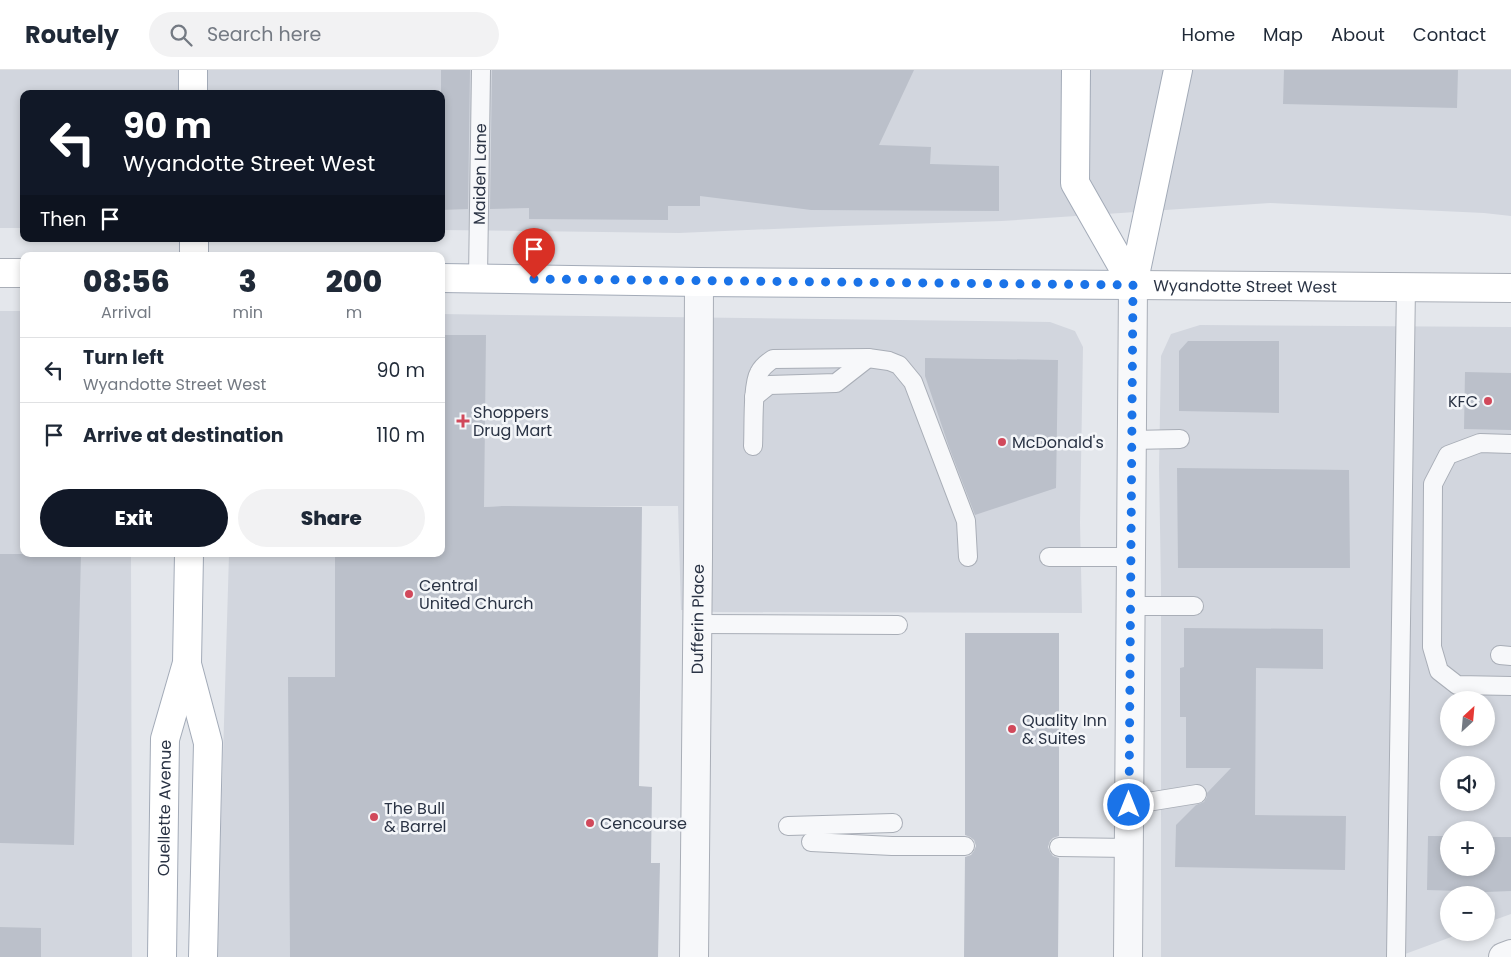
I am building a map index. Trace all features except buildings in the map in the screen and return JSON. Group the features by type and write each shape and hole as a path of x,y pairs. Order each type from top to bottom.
{"main road":[{"path":"193,70 193,90"},
{"path":"1076,70 1075,183 1133,285"},
{"path":"1133,285 1178,70"},
{"path":"0,273 20,273"},
{"name":"Wyandotte Street West","path":"445,278 699,282 1511,288"},
{"name":"Ouellette Avenue","path":"162,957 165,739 187,663 189,557"},
{"name":"Ouellette Avenue","path":"187,663 208,743 203,957"}],"street":[{"name":"Dufferin Place","path":"694,957 699,282"},
{"path":"1128,957 1133,285"},
{"path":"1504,957 1511,954"}],"lane":[{"name":"Maiden Lane","path":"478,278 481,70"},
{"path":"1396,957 1406,287"},
{"path":"754,397 769,385 836,383 868,358"},
{"path":"753,446 754,397 757,375 773,359 868,358 889,361 899,366 913,382 966,521 968,557"},
{"path":"1132,440 1180,439"},
{"path":"1511,444 1480,443 1448,455 1433,484 1432,647 1439,671 1457,685 1511,686"},
{"path":"1049,557 1131,557"},
{"path":"1130,606 1194,606"},
{"path":"697,624 898,625"},
{"path":"1129,805 1196,794"},
{"path":"788,826 893,823"},
{"path":"812,842 892,846 965,846"},
{"path":"1058,847 1128,848"}],"shaded area":[{"path":"0,70 1511,70 1511,216 1484,213 1270,203 1002,221 679,233 445,230 445,90 20,90 20,228 0,228"},
{"path":"0,311 20,311 20,557 131,557 132,957 0,957"},
{"path":"445,314 1050,322 1075,331 1083,347 1080,523 1082,613 717,612 681,610 678,506 484,507 462,957 203,957 202,952 218,925 229,557 445,557"},
{"path":"1200,325 1511,327 1511,914 1495,920 1495,886 1440,886 1440,941 1397,957 1161,957 1161,586 1159,468 1161,356 1171,334"}],"place":[{"name":"KFC","path":"1488,401"},
{"name":"Shoppers Drug Mart","path":"463,421"},
{"name":"McDonald's","path":"1002,442"},
{"name":"Central United Church","path":"409,594"},
{"name":"Quality Inn & Suites","path":"1012,729"},
{"name":"The Bull & Barrel","path":"374,817"},
{"name":"Cencourse","path":"590,823"}],"route":[{"path":"534,279 1133,285 1129,805"}]}
